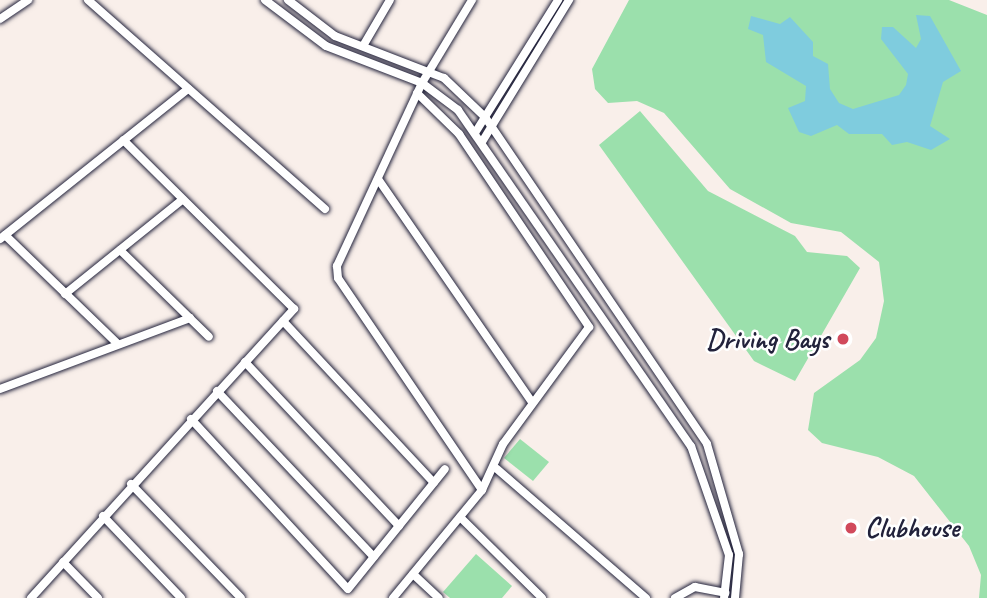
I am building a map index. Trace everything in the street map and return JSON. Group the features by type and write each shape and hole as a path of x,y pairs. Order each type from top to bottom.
{"street":[{"path":"0,19 28,0"},
{"path":"88,0 325,209"},
{"path":"265,0 326,46 422,83 458,110 691,446 707,483 729,555 725,596 695,587 675,598"},
{"path":"288,0 335,36 429,70 460,89 485,117 707,444 739,554 735,598"},
{"path":"363,46 390,0"},
{"path":"471,0 422,83 337,266 338,278 482,490"},
{"path":"475,133 558,0"},
{"path":"482,142 569,0"},
{"path":"118,344 3,237 188,89"},
{"path":"393,598 482,490 497,468 503,444 532,402 588,333 586,318 459,135 417,93"},
{"path":"31,598 131,484 283,321 293,304 123,140"},
{"path":"378,179 532,402"},
{"path":"65,294 183,199"},
{"path":"120,250 209,337"},
{"path":"0,389 190,318"},
{"path":"283,321 434,483"},
{"path":"622,346 635,335"},
{"path":"245,362 399,526"},
{"path":"218,391 374,557"},
{"path":"191,419 348,589 445,469"},
{"path":"497,468 646,598"},
{"path":"131,484 241,598"},
{"path":"103,516 181,598"},
{"path":"460,517 542,598"},
{"path":"63,562 98,598"},
{"path":"413,574 439,598"}],"green space":[{"path":"629,0 949,0 987,15 987,598 979,598 981,575 969,546 914,476 878,457 822,443 808,430 814,393 860,360 876,338 884,301 879,262 841,232 791,223 730,189 664,113 637,101 608,103 595,89 592,69"},
{"path":"640,111 708,191 795,236 807,252 847,256 860,268 795,381 754,361 599,145"},
{"path":"520,439 549,462 533,481 504,458"},
{"path":"476,554 512,586 502,598 450,598 443,592"}],"water":[{"path":"916,15 930,16 961,71 943,82 930,126 950,139 931,150 907,142 892,145 882,134 849,134 837,125 811,136 799,132 788,108 805,101 806,86 766,62 763,35 748,29 751,16 780,24 790,17 813,42 813,56 828,64 830,89 839,103 853,109 899,95 906,85 908,74 881,39 882,27 893,27 916,48 921,39"}],"place":[{"name":"Driving Bays","path":"843,339"},
{"name":"Clubhouse","path":"851,528"}]}
